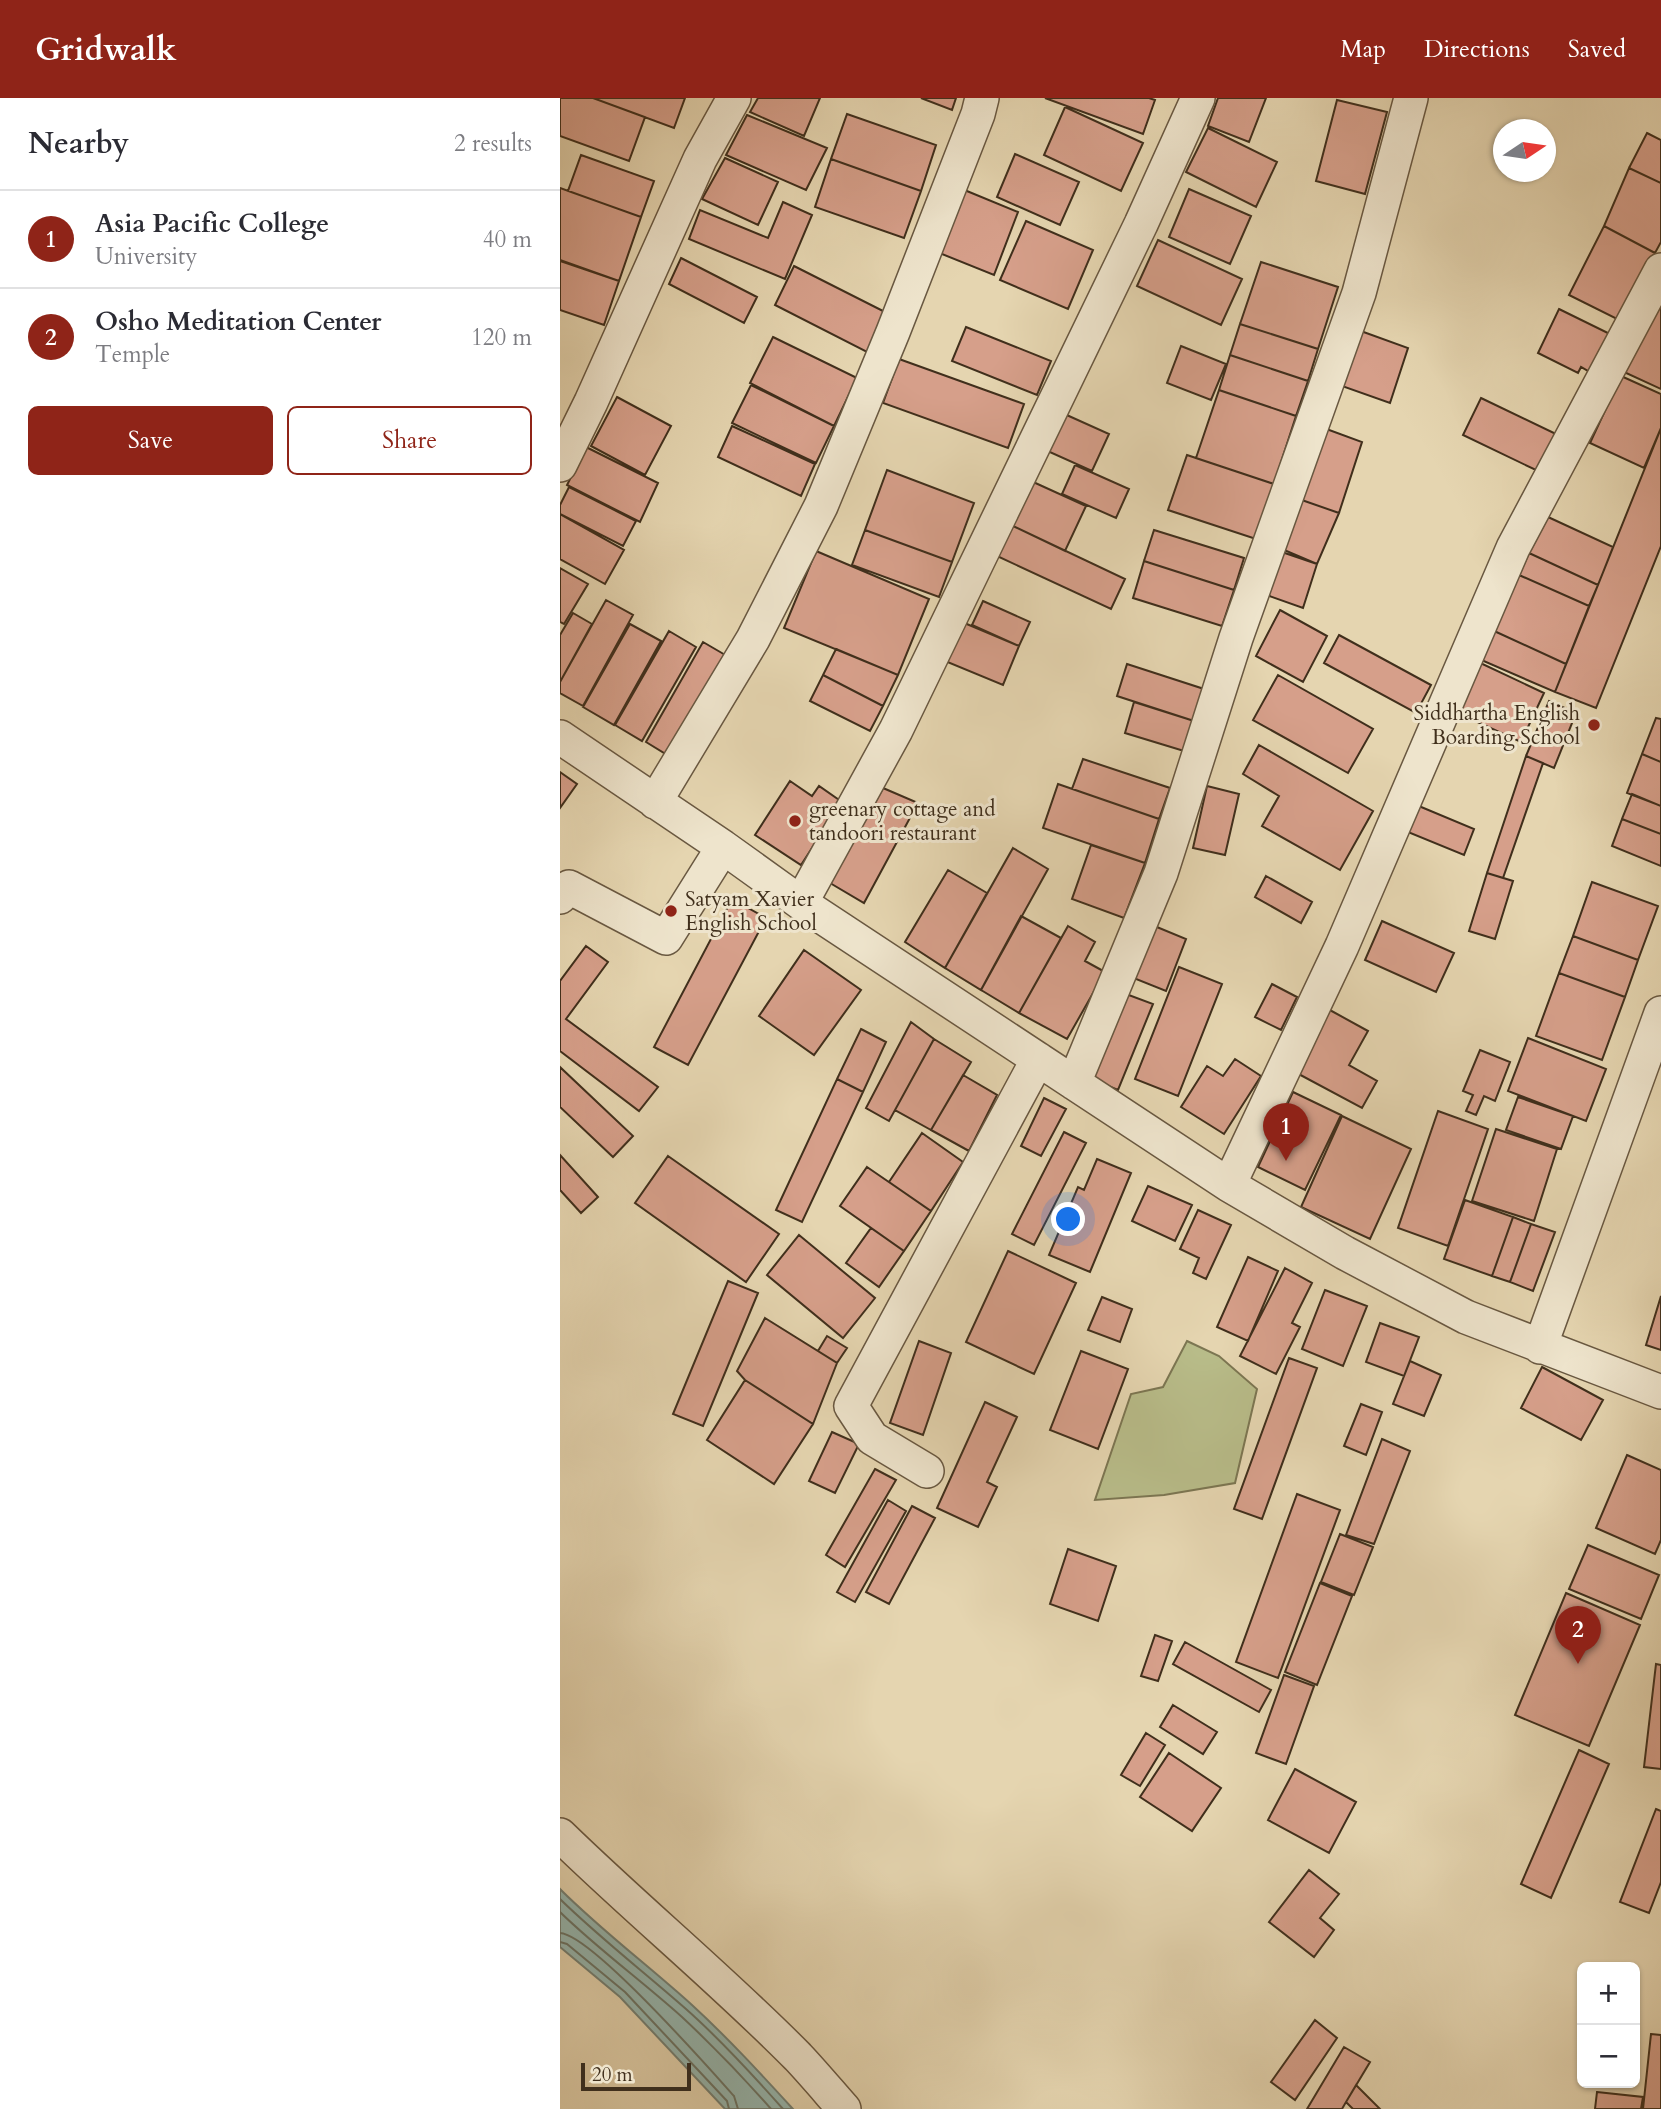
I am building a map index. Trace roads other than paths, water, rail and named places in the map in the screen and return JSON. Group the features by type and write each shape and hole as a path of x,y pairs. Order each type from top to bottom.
{"street":[{"path":"560,465 700,159 734,98"},
{"path":"655,802 753,639 821,506 894,332 982,98"},
{"path":"801,903 896,730 1129,249 1198,98"},
{"path":"1074,1083 1161,873 1236,638 1359,293 1411,98"},
{"path":"1229,1185 1342,946 1513,548 1661,270"},
{"path":"560,737 801,903 1229,1185 1466,1317 1661,1392"},
{"path":"560,897 569,887 666,938 723,847"},
{"path":"1540,1347 1650,1076 1661,1013"},
{"path":"927,1471 872,1437 851,1406 1038,1059"},
{"path":"560,1835 609,1883 757,2016 844,2109"}],"water":[{"path":"560,1889 705,2017 793,2109 725,2109 620,1997 560,1947"}],"place":[{"name":"Siddhartha English Boarding School","path":"1594,725"},
{"name":"greenary cottage and tandoori restaurant","path":"795,821"},
{"name":"Satyam Xavier English School","path":"671,911"},
{"name":"Asia Pacific College","path":"1286,1161"},
{"name":"Osho Meditation Center","path":"1578,1664"}]}
